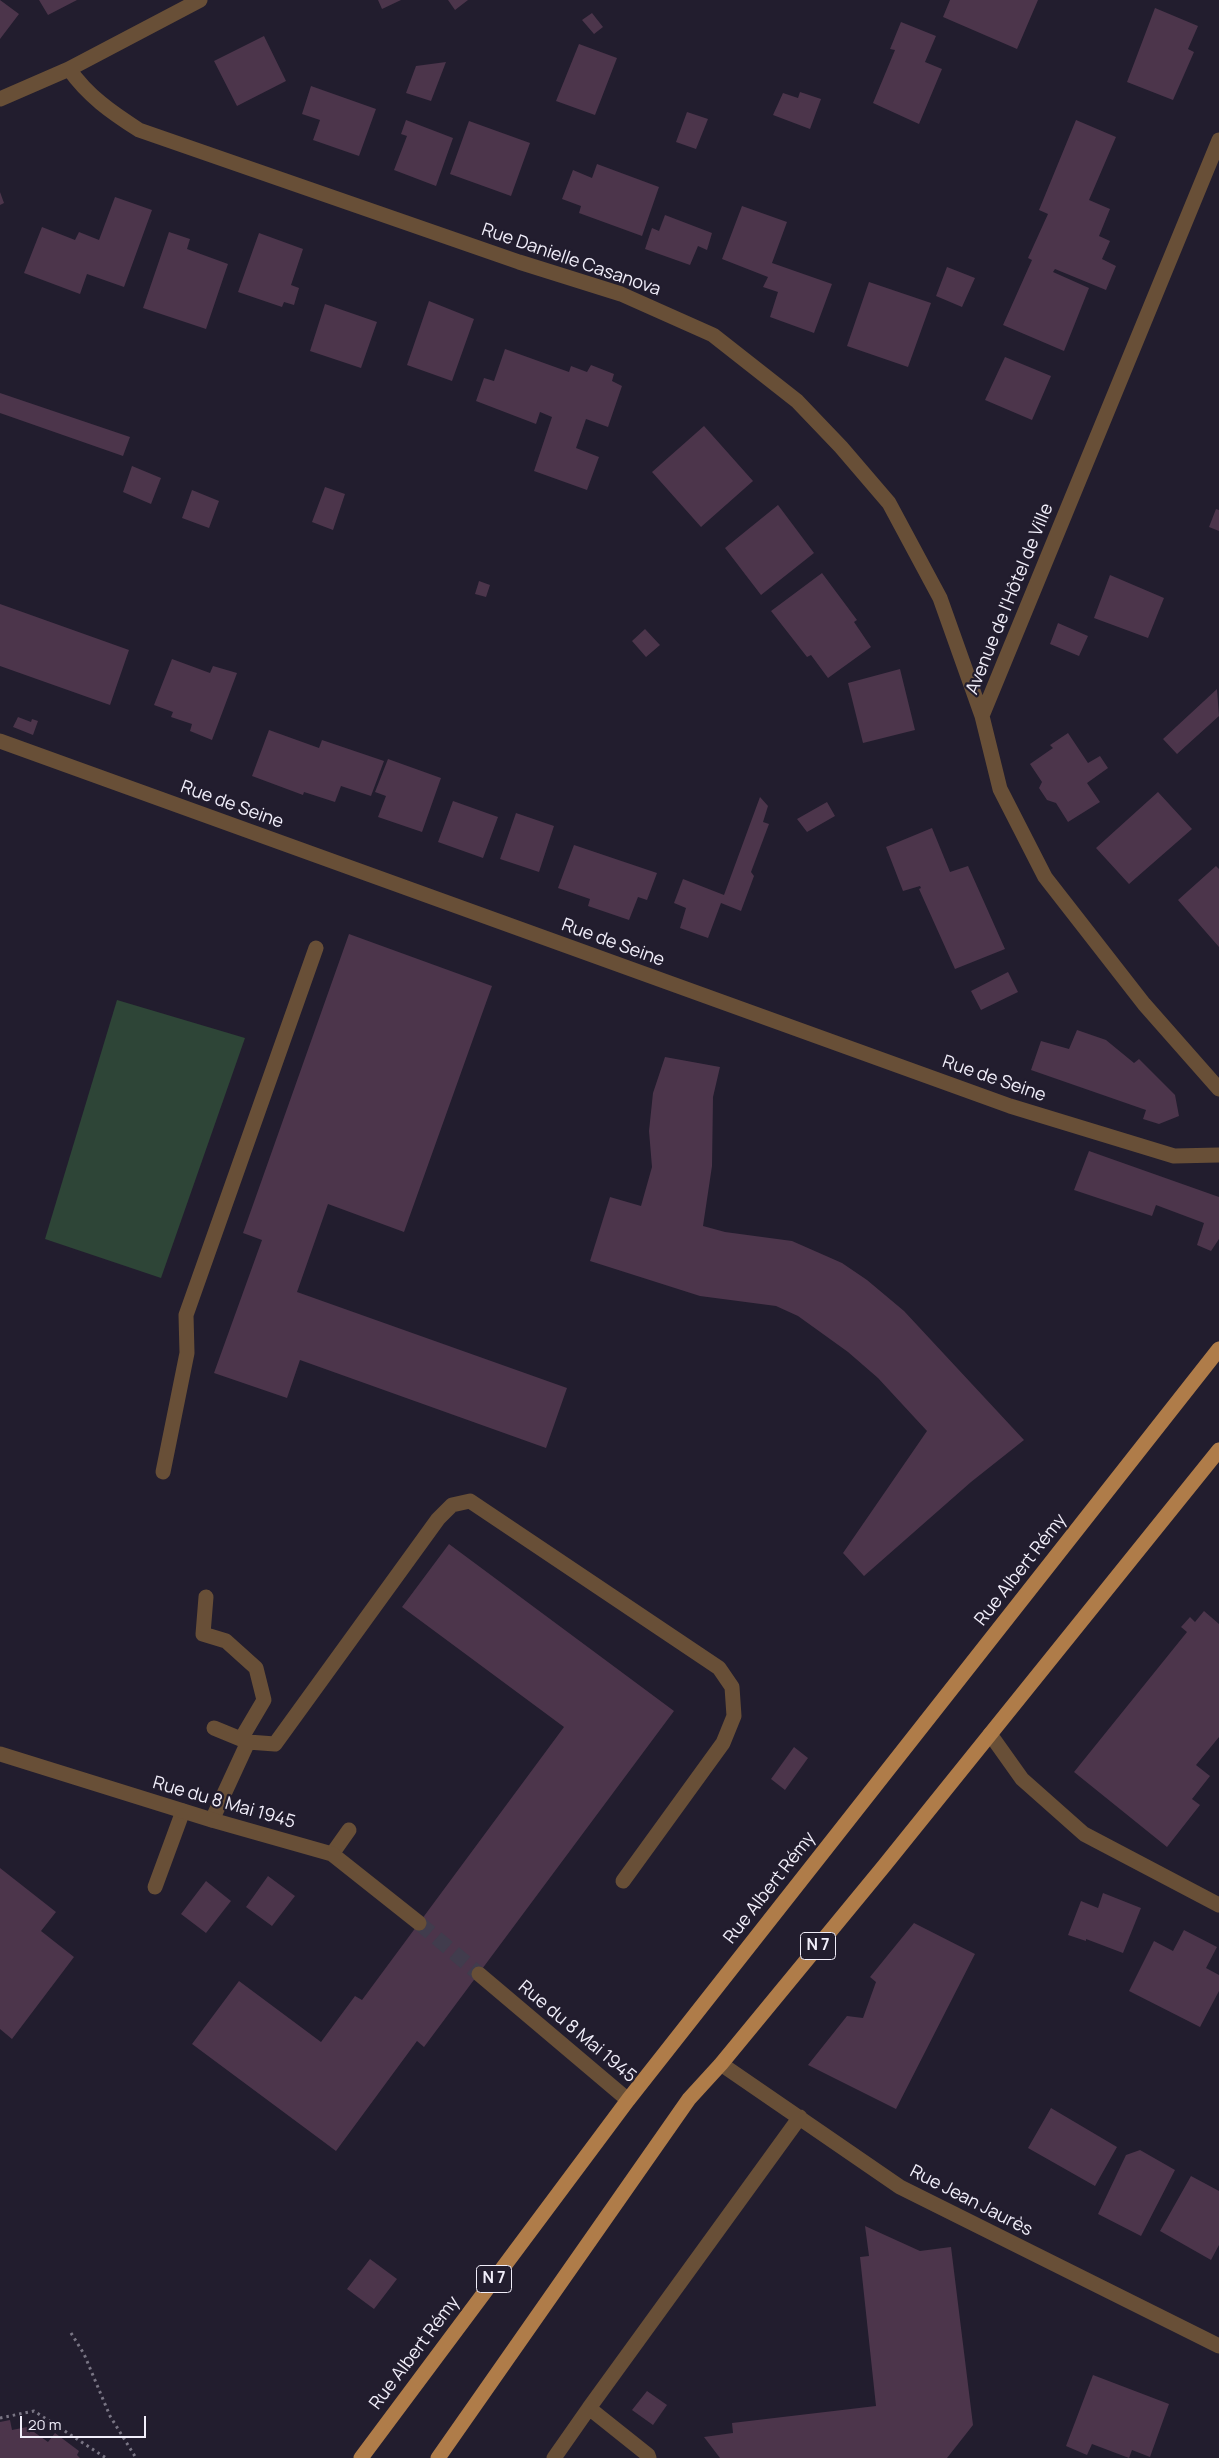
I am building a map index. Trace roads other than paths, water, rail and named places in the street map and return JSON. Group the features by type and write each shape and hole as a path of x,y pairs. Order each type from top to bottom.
{"main road":[{"name":"Rue Albert Rémy","path":"360,2458 628,2100 1219,1348"},
{"name":"N 7","path":"438,2458 689,2099 721,2064 1219,1450"}],"street":[{"path":"0,99 69,68 200,0"},
{"name":"Rue Danielle Casanova","path":"69,68 82,88 105,108 139,130 519,262 621,294 714,335 797,401 841,447 889,503 940,598 982,716"},
{"name":"Avenue de l'Hôtel de Ville","path":"1218,1087 1144,1004 1045,877 1000,789 982,716 1219,140"},
{"name":"Rue de Seine","path":"0,741 1010,1106 1174,1156 1219,1155"},
{"path":"162,1472 187,1353 186,1315 316,948"},
{"path":"214,1728 245,1741 275,1744 438,1520 452,1505 470,1501 719,1668 732,1687 734,1716 723,1743 623,1881"},
{"path":"206,1597 203,1634 226,1641 256,1668 264,1700 212,1820"},
{"path":"990,1734 1022,1779 1084,1834 1219,1905"},
{"name":"Rue du 8 Mai 1945","path":"0,1754 212,1820 332,1854 419,1923"},
{"path":"155,1887 183,1811"},
{"path":"332,1854 348,1830"},
{"name":"Rue du 8 Mai 1945","path":"479,1974 628,2100"},
{"name":"Rue Jean Jaurès","path":"721,2064 900,2187 1219,2346"},
{"path":"554,2458 800,2117"},
{"path":"589,2408 648,2455 648,2458"}],"tunnel":[{"path":"419,1923 479,1974"}]}
